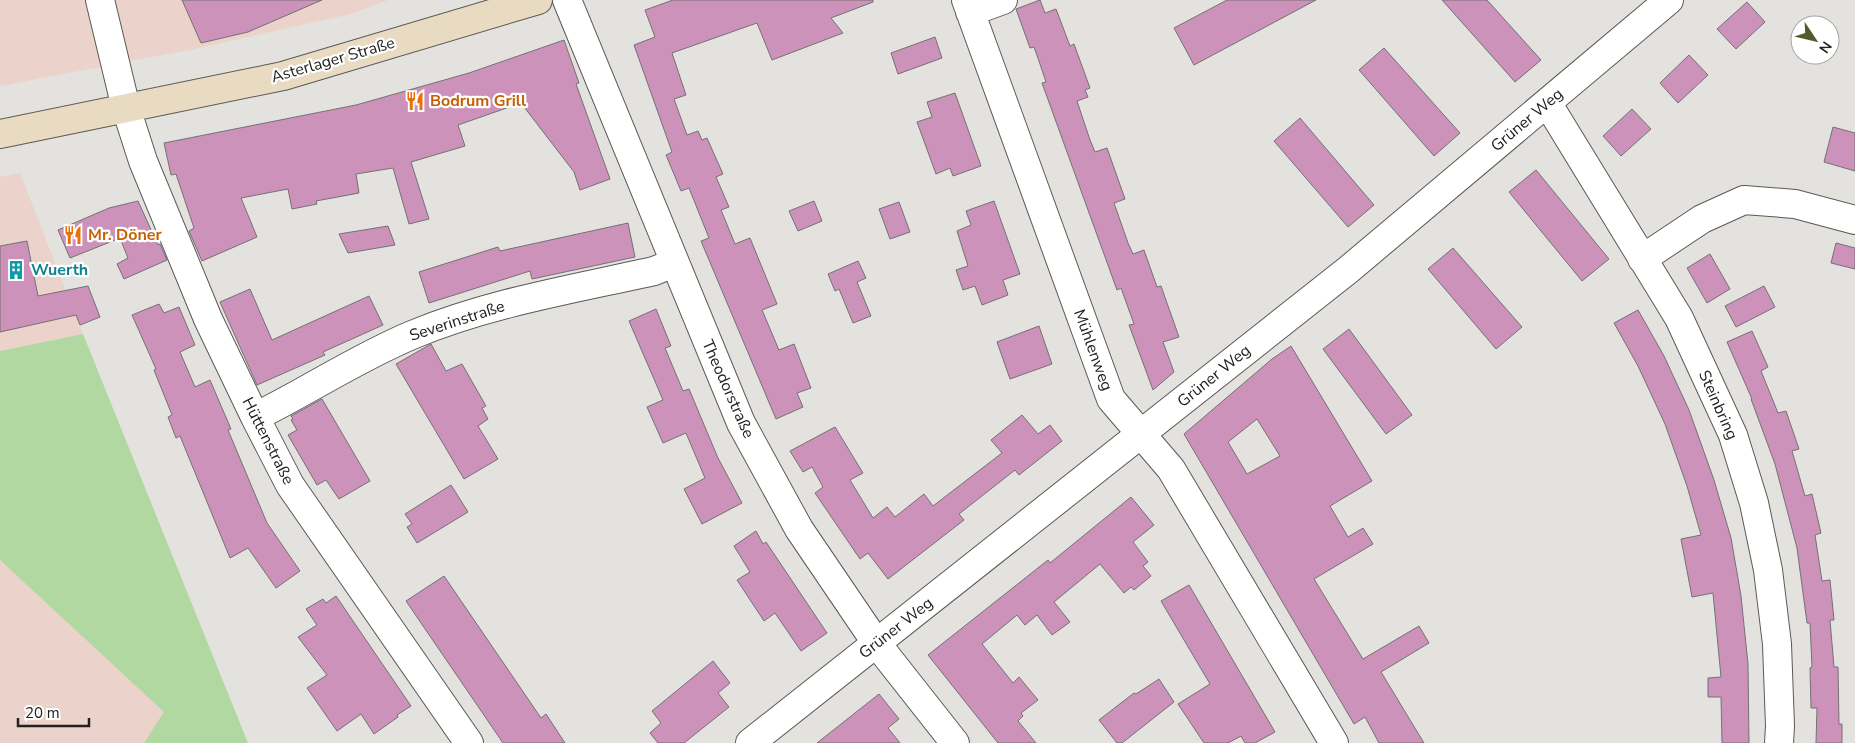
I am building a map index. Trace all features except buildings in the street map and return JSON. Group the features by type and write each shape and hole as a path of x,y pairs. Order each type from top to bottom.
{"main road":[{"name":"Asterlager Straße","path":"0,134 283,76 538,0"}],"street":[{"path":"100,0 126,108"},
{"name":"Theodorstraße","path":"567,0 741,423 799,529 877,644 955,743"},
{"path":"968,6 1003,0"},
{"name":"Grüner Weg","path":"750,743 1348,270 1548,104 1669,0"},
{"name":"Mühlenweg","path":"968,6 1111,399 1171,469 1334,743"},
{"name":"Steinbring","path":"1548,104 1679,318 1733,435 1754,503 1768,570 1777,644 1779,743"},
{"name":"Hüttenstraße","path":"126,108 143,161 208,319 255,418 290,485 469,743"},
{"path":"1642,259 1702,219 1744,200 1796,204 1855,220"},
{"name":"Severinstraße","path":"255,418 289,401 365,357 412,335 507,304 654,272 674,263"}],"shaded area":[{"path":"0,0 388,0 351,14 194,49 0,86"},
{"path":"20,173 83,334 0,351 0,177"},
{"path":"0,560 165,712 144,743 0,743"}],"green space":[{"path":"83,334 248,743 144,743 164,712 0,560 0,351"}],"place":[{"name":"Bodrum Grill","path":"415,101"},
{"name":"Mr. Döner","path":"73,235"},
{"name":"Wuerth","path":"16,270"}]}
